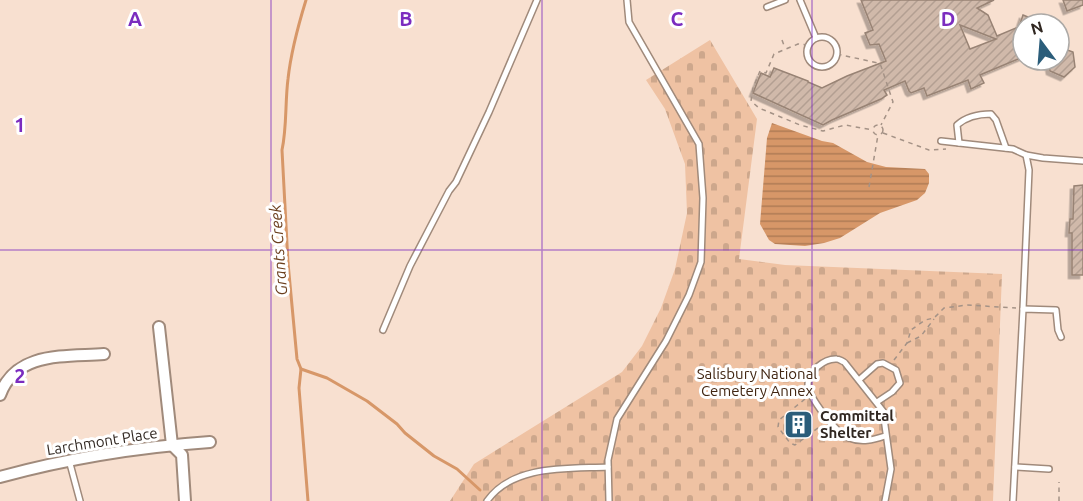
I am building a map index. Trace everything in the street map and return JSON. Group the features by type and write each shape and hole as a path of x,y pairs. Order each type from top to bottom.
{"street":[{"path":"159,327 172,445 182,455 185,501"},
{"path":"0,395 12,375 31,361 104,354"},
{"name":"Larchmont Place","path":"0,477 69,460 172,445 210,442"}],"lane":[{"path":"383,330 410,266 449,190 456,182 489,112 537,0"},
{"path":"609,501 608,460 617,419 666,341 689,295 701,262 703,198 699,144 629,22 627,0"},
{"path":"767,7 785,0"},
{"path":"800,0 816,38"},
{"path":"826,37 837,46 837,54 831,64 816,66 809,60 808,45 816,38 826,37"},
{"path":"959,143 957,124 981,114 991,114 996,120 1006,148"},
{"path":"944,141 1013,148 1026,155 1083,161"},
{"path":"1013,501 1029,170 1026,155"},
{"path":"1023,309 1056,310 1061,337"},
{"path":"885,436 866,442 847,438 829,420 810,394 808,383 810,375 817,367 837,359 845,363 860,379 883,411 891,469 885,501"},
{"path":"860,379 877,364 890,365 896,370 900,383 892,392 877,402"},
{"path":"69,460 80,501"},
{"path":"487,501 492,494 507,483 531,473 608,467"},
{"path":"1015,468 1049,469"}],"path":[{"path":"782,39 786,49"},
{"path":"808,45 798,44 774,54 766,73 760,71 751,95 753,104 801,125 823,131 845,125 873,130 879,135"},
{"path":"837,54 878,63 881,66 893,102 881,125 876,126 873,130"},
{"path":"881,125 883,133"},
{"path":"879,135 883,133 929,150 946,151 944,141"},
{"path":"868,187 879,135"},
{"path":"907,343 921,336 944,308 977,305 1023,309"},
{"path":"890,365 907,343 911,330 925,320 934,318"},
{"path":"810,394 779,420 778,427 795,445 829,420"},
{"path":"1059,482 1059,501"}],"green space":[{"name":"Salisbury National Cemetery Annex","path":"710,40 757,119 739,259 785,265 1002,274 993,501 450,501 474,464 622,372 642,346 661,308 675,269 687,213 685,164 665,109 646,80"}],"shaded area":[{"path":"772,123 833,143 867,162 886,167 925,169 929,174 929,183 925,193 917,200 880,213 840,238 805,246 775,244 769,240 760,224 767,138"}],"building":[{"path":"861,0 994,0 977,8 988,15 997,36 1011,30 1011,62 980,75 984,83 971,89 968,80 927,96 924,88 911,93 905,81 884,90 887,95 881,99 823,125 753,93 761,73 770,77 774,68 822,88 886,61 879,44 870,45 865,33 873,30","holes":["960,25 996,39 970,49"]},
{"path":"1063,0 1083,0 1083,5 1067,11"},
{"path":"1071,51 1073,52 1075,67 1071,71"},
{"path":"1052,72 1070,72 1064,77"},
{"path":"1083,185 1083,275 1072,275 1072,233 1069,233 1070,219 1073,219 1074,186"},
{"name":"Committal Shelter","path":"798,415 808,426 799,434 789,422"}],"waterway":[{"name":"Grants Creek","path":"306,0 289,69 282,150 288,263 297,359 301,369 299,388 308,501"},
{"path":"301,369 327,378 367,401 434,456 457,469 480,490"}],"place":[{"name":"Committal Shelter","path":"799,424"}]}
